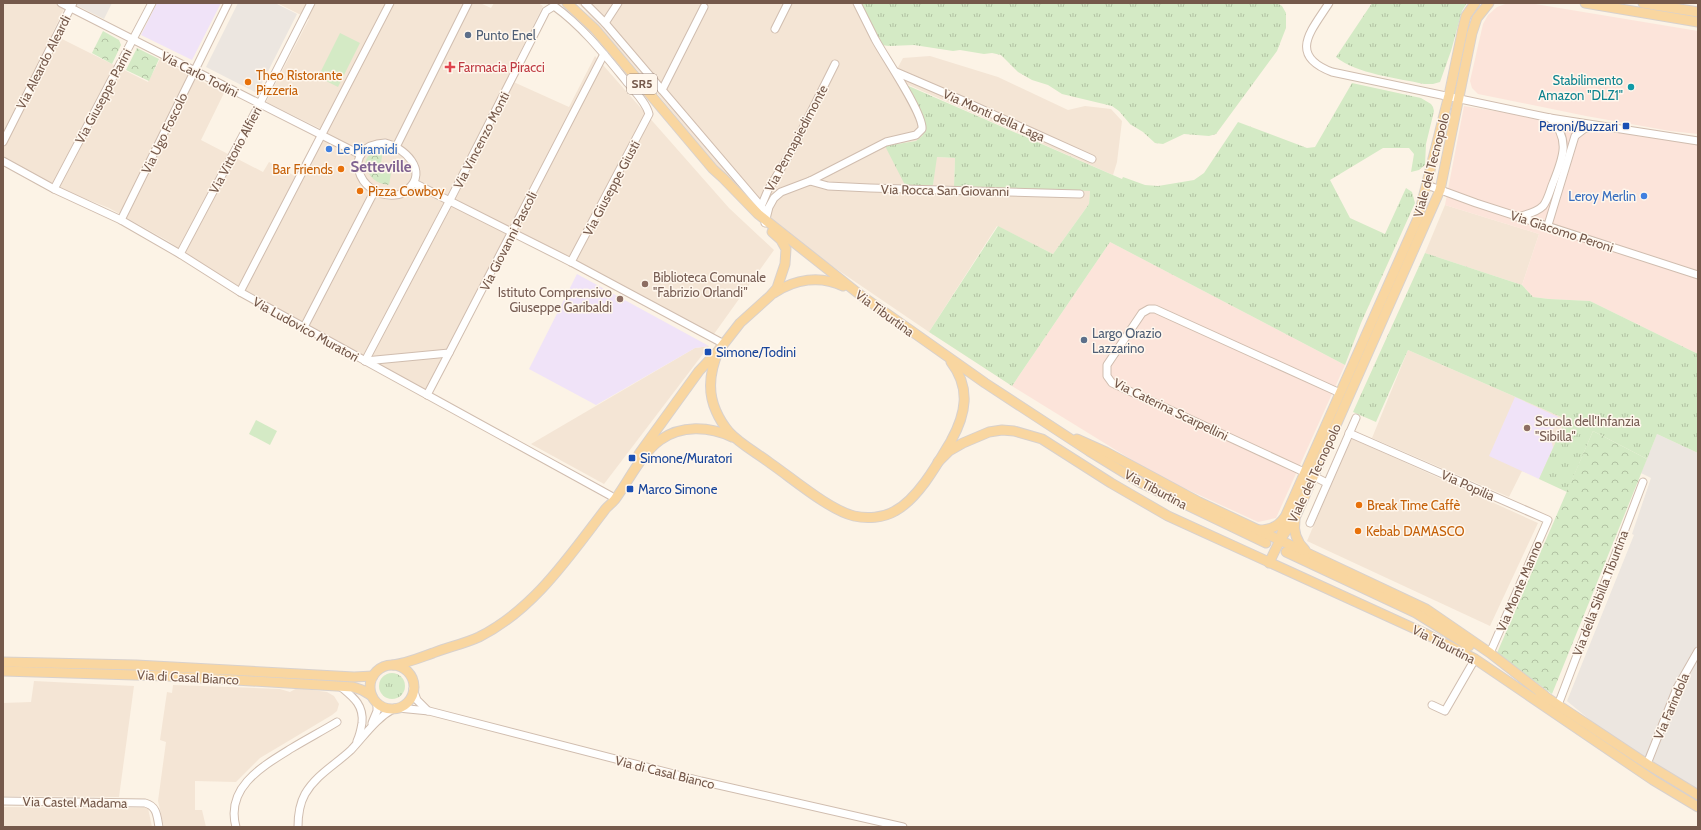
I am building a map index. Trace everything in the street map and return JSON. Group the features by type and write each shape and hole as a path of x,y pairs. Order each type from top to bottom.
{"main road":[{"name":"Via Tiburtina","path":"567,3 595,29 713,169 763,215 859,294 944,355 1057,431 1119,470 1151,488 1266,543"},
{"name":"Viale del Tecnopolo","path":"1280,540 1286,515 1304,472 1418,218 1449,95 1466,16 1476,3"},
{"name":"Viale del Tecnopolo","path":"1280,540 1295,518 1440,190 1460,98 1472,33 1478,18 1489,3"},
{"path":"1585,3 1698,22"},
{"path":"1643,3 1698,12"},
{"path":"713,169 720,181 734,197 784,244 786,249 786,264 780,282 770,296"},
{"path":"605,509 610,496 699,371 722,347 740,323 770,296 788,285 809,279 832,282 859,294"},
{"path":"722,347 714,362 710,387 712,399 721,421 729,432 831,507 854,516 870,518 895,511 906,504 938,462 960,424 965,404 962,384 957,372 944,355"},
{"path":"427,656 414,668 412,678 413,689 408,700 396,708 382,706 374,699 370,683 372,676 381,667 408,663 427,656 479,637 511,616 557,572 605,509 615,499 652,447 666,436 681,430 702,428 723,433 738,440"},
{"name":"Via Tiburtina","path":"938,462 950,451 963,443 989,432 1002,430 1030,434 1042,439 1111,483 1168,516 1424,633 1475,659 1653,780 1698,807"},
{"path":"1057,431 1099,448 1177,492 1421,606 1490,653 1544,695"},
{"path":"1257,529 1266,530 1273,528 1280,523 1286,515"},
{"path":"1295,518 1294,531 1296,538 1307,552"},
{"path":"1270,563 1280,540"},
{"name":"Via Tiburtina","path":"1286,552 1427,619 1647,764 1698,795"},
{"name":"Via di Casal Bianco","path":"3,662 136,664 348,677 372,676"},
{"path":"393,665 404,668 412,678"},
{"name":"Via di Casal Bianco","path":"3,671 168,676 289,682 359,689 374,699"}],"street":[{"name":"Via Carlo Todini","path":"61,3 72,6 133,40 259,105 361,155"},
{"name":"Via Giuseppe Parini","path":"54,189 152,3"},
{"name":"Via Ugo Foscolo","path":"121,220 228,3"},
{"name":"Via Vittorio Alfieri","path":"180,254 311,3"},
{"path":"240,292 390,3"},
{"path":"396,147 468,3"},
{"path":"585,3 605,23 662,90 763,215 777,195 810,181 886,142 916,135 921,131 921,122 896,72 876,40 857,3"},
{"path":"605,23 618,3"},
{"path":"775,29 788,3"},
{"path":"1329,3 1306,40 1307,51 1319,65 1332,72 1449,95 1550,118 1698,140"},
{"name":"Via Aleardo Aleardi","path":"3,142 72,6"},
{"name":"Via Vincenzo Monti","path":"365,361 450,200 546,11 554,6 582,29 604,54"},
{"path":"662,90 704,7"},
{"name":"Via Giuseppe Giusti","path":"571,262 649,114 640,98 604,54"},
{"name":"Via Giovanni Pascoli","path":"427,395 604,54"},
{"name":"Via Pennapiedimonte","path":"763,215 768,190 792,150 835,64"},
{"name":"Via Monti della Laga","path":"896,72 1092,159"},
{"path":"1517,217 1536,210 1542,206 1555,179 1564,150 1562,137 1558,126 1550,118"},
{"path":"1548,225 1575,136 1584,129 1599,126"},
{"path":"385,143 396,147 406,154 413,163 416,173 414,183 405,192 397,195 387,195 375,190 365,183 358,172 357,165 361,155 366,149 385,143"},
{"name":"Via Ludovico Muratori","path":"3,161 54,189 121,220 180,254 240,292 610,496"},
{"name":"Via Rocca San Giovanni","path":"810,181 828,186 1080,194"},
{"path":"414,183 571,262 722,347"},
{"name":"Via Giacomo Peroni","path":"1427,185 1517,217 1548,225 1698,275"},
{"path":"304,327 375,190"},
{"name":"Via Caterina Scarpellini","path":"1304,472 1112,383 1107,376 1107,365 1142,313 1149,309 1155,309 1340,393"},
{"path":"365,361 449,353"},
{"path":"1310,523 1356,418"},
{"name":"Via Popilia","path":"1350,433 1548,520"},
{"path":"1314,476 1328,483"},
{"name":"Via della Sibilla Tiburtina","path":"1558,704 1643,482"},
{"name":"Via Monte Manno","path":"1490,653 1548,520"},
{"name":"Via Farindola","path":"1647,764 1674,694 1698,651"},
{"path":"1432,705 1445,711 1475,659"},
{"path":"341,687 356,700 363,714 358,738 350,751"},
{"path":"413,689 419,702 429,711"},
{"path":"368,732 375,717 374,699"},
{"path":"298,827 300,808 304,795 316,780 326,769 350,751 379,719 396,708"},
{"name":"Via di Casal Bianco","path":"396,708 429,711 701,781 904,827"},
{"path":"236,827 234,815 236,800 248,779 275,758 337,722"},
{"name":"Via Castel Madama","path":"3,801 148,804 156,811 159,827"}],"shaded area":[{"path":"3,3 67,3 52,34 148,82 160,59 224,93 201,140 263,172 269,162 295,176 321,129 266,102 309,19 277,3 480,3 491,8 494,3 538,3 543,6 507,79 569,107 595,56 729,208 774,250 714,334 510,226 427,392 217,274 168,241 109,208 63,190 3,157"},
{"path":"77,3 112,3 104,19 76,5"},
{"path":"157,3 221,3 192,60 141,35"},
{"path":"238,3 275,3 297,14 257,93 206,67"},
{"path":"577,3 860,3 881,45 897,69 903,58 930,56 998,77 1068,110 1085,106 1111,109 1122,121 1117,162 1113,175 904,83 926,127 924,135 916,141 885,146 933,185 936,157 955,158 954,186 1090,190 1089,204 1053,254 997,226 929,332 832,266 750,203 711,159 651,86"},
{"path":"1508,3 1529,3 1698,31 1698,134 1670,131 1586,116 1478,94 1472,88 1470,81 1483,24 1488,15 1497,7"},
{"path":"1464,106 1698,144 1698,354 1590,301 1533,297 1522,285 1539,234 1445,205"},
{"path":"1445,205 1539,234 1522,285 1425,253"},
{"path":"1110,242 1345,365 1276,518 1258,522 1158,476 1012,386"},
{"path":"577,274 709,346 695,348 596,405 529,369"},
{"path":"709,346 604,484 531,444 695,348"},
{"path":"1408,350 1566,419 1540,478 1522,471 1509,497 1372,438"},
{"name":"Scuola dell'Infanzia \"Sibilla\"","path":"1515,397 1558,417 1549,440 1552,443 1553,448 1539,479 1489,456"},
{"path":"1657,434 1698,453 1698,792 1601,729 1567,701 1634,535 1632,534 1651,478 1641,473"},
{"path":"1351,438 1538,523 1490,626 1307,541"},
{"path":"34,681 134,686 119,797 3,796 3,703 31,702"},
{"path":"173,685 280,689 290,692 297,688 327,692 334,696 339,704 337,711 332,715 260,758 236,782 195,781 195,810 202,810 206,827 164,827 158,801 166,742 160,740 167,692 172,693"},
{"path":"3,807 148,808 152,827 3,827"}],"green space":[{"path":"860,3 1277,3 1282,6 1286,13 1286,28 1277,51 1216,134 1209,136 1184,134 1163,144 1155,143 1143,132 1130,124 1119,111 1112,106 1062,94 1048,85 1032,80 1018,72 1001,55 960,50 953,51 914,45 881,45"},
{"path":"1372,3 1467,3 1462,11 1451,51 1440,82 1424,84 1378,75 1355,68 1336,57"},
{"path":"103,31 119,40 121,45 112,64 92,53"},
{"path":"340,33 360,43 338,87 318,77"},
{"path":"137,48 159,59 149,81 126,70"},
{"path":"1352,83 1421,98 1431,104 1434,111 1426,144 1425,165 1419,170 1411,172 1414,154 1409,148 1383,148 1330,180 1350,218 1385,234 1406,188 1412,192 1415,203 1361,323 1345,365 1110,242 1012,386 929,332 998,226 1053,254 1089,204 1090,191 954,186 955,158 937,157 933,185 905,185 885,146 916,141 923,135 904,84 1122,179 1123,177 1145,185 1158,186 1194,180 1204,173 1238,122 1307,148 1315,147"},
{"path":"383,150 381,163 392,168 389,185 374,179 368,173 365,165 368,156 376,151"},
{"path":"1425,253 1522,285 1533,297 1590,301 1698,354 1698,453 1657,434 1647,459 1593,431 1567,492 1539,479 1566,419 1408,350 1376,422 1353,412"},
{"path":"256,420 277,431 270,445 249,434"},
{"path":"1593,431 1647,459 1552,694 1497,653"},
{"path":"392,673 401,677 405,686 401,695 392,699 383,695 379,686 383,677"}],"place":[{"name":"Punto Enel","path":"468,35"},
{"name":"Farmacia Piracci","path":"450,67"},
{"name":"Theo Ristorante Pizzeria","path":"248,82"},
{"name":"Stabilimento Amazon \"DLZ1\"","path":"1631,87"},
{"name":"Peroni/Buzzari","path":"1626,126"},
{"name":"Le Piramidi","path":"329,149"},
{"name":"Bar Friends","path":"341,169"},
{"name":"Pizza Cowboy","path":"360,191"},
{"name":"Leroy Merlin","path":"1644,196"},
{"name":"Biblioteca Comunale \"Fabrizio Orlandi\"","path":"645,284"},
{"name":"Istituto Comprensivo Giuseppe Garibaldi","path":"620,299"},
{"name":"Largo Orazio Lazzarino","path":"1084,340"},
{"name":"Simone/Todini","path":"708,352"},
{"name":"Scuola dell'Infanzia \"Sibilla\"","path":"1527,428"},
{"name":"Simone/Muratori","path":"632,458"},
{"name":"Marco Simone","path":"630,489"},
{"name":"Break Time Caffè","path":"1359,505"},
{"name":"Kebab DAMASCO","path":"1358,531"}],"district":[{"name":"Setteville","path":"381,167"}]}
